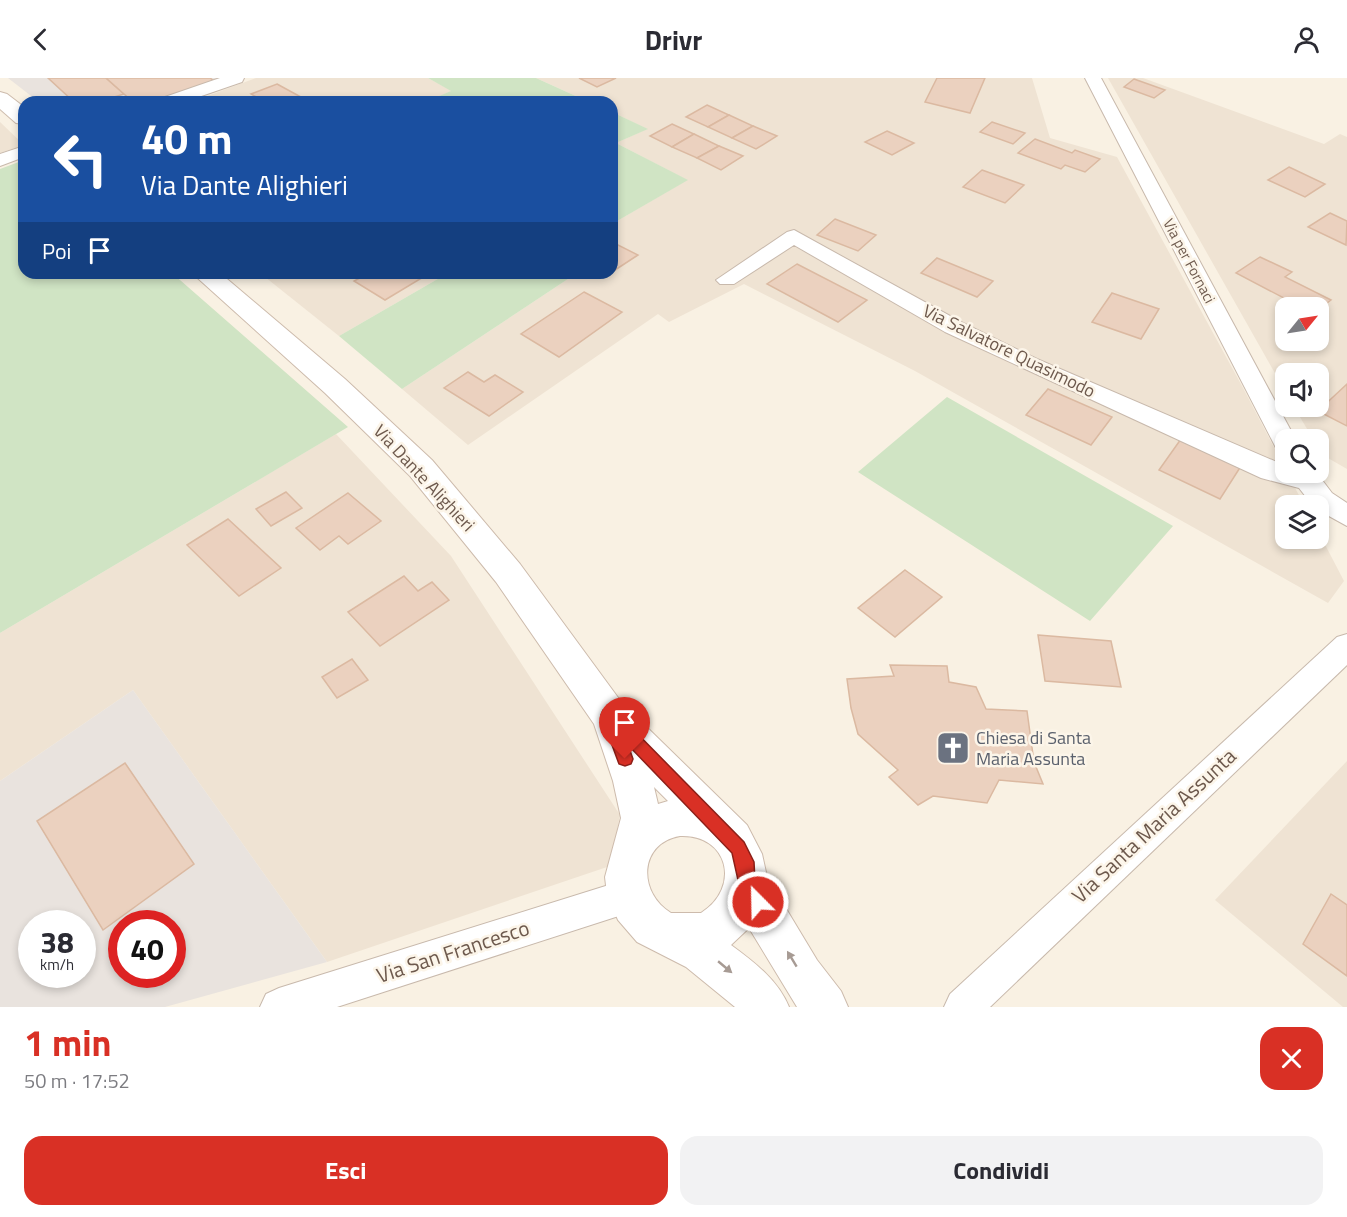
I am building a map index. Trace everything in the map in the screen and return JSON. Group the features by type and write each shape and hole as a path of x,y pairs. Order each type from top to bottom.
{"street":[{"path":"185,96 236,78"},
{"name":"Via per Fornaci","path":"1093,78 1278,429"},
{"path":"0,98 18,113"},
{"path":"0,160 18,153"},
{"name":"Via Salvatore Quasimodo","path":"727,280 794,236 953,327 1029,364 1275,473"},
{"name":"Via Dante Alighieri","path":"211,279 335,386 421,468 508,573 609,715 725,831 738,847 745,862 747,883 801,976 825,1007"},
{"path":"1309,483 1323,500 1347,516"},
{"name":"Via Santa Maria Assunta","path":"963,1007 1347,646"},
{"name":"Via Dante Alighieri","path":"609,715 633,781 641,818 636,842 627,860 625,881 628,896"},
{"path":"636,842 651,827 670,819 687,817 707,821 725,831"},
{"path":"676,937 698,936 719,929 741,903 747,883"},
{"path":"628,896 638,915 655,929 710,955 748,987 766,1007"},
{"name":"Via San Francesco","path":"279,1007 628,896"}],"shaded area":[{"path":"8,78 224,78 170,96 31,96"},
{"path":"256,78 428,78 452,91 440,96 207,96"},
{"path":"536,78 1032,78 1050,138 1117,157 1275,449 1275,483 1293,483 1299,495 1275,495 1275,549 1327,549 1344,581 1328,603 915,371 744,284 669,322 658,314 468,445 402,389 568,279 618,279 618,220 687,180 618,144 647,129 618,115 618,96 576,96"},
{"path":"1108,78 1143,78 1324,144 1340,134 1347,137 1347,469 1329,459 1329,429 1307,429 1300,417 1329,417 1329,363 1275,363 1275,373"},
{"path":"0,122 18,139 18,147 0,153"},
{"path":"268,279 438,279 339,336"},
{"path":"336,434 451,556 620,815 610,866 327,962 133,690 0,781 0,633"},
{"path":"133,690 327,962 165,1007 0,1007 0,781"},
{"path":"1347,761 1347,1007 1343,1007 1215,900"}],"green space":[{"path":"428,78 536,78 576,96 439,96 451,91"},
{"path":"618,115 648,129 618,142"},
{"path":"618,144 688,180 618,221"},
{"path":"18,162 18,279 179,279 348,427 0,633 0,169"},
{"path":"438,279 568,279 402,389 339,336"},
{"path":"947,397 1173,526 1090,621 858,472"}],"building":[{"path":"48,78 106,78 124,94 118,96 68,96"},
{"path":"106,78 210,78 214,81 170,96 126,96"},
{"path":"579,78 616,78 597,87"},
{"path":"937,78 985,78 970,113 925,102"},
{"path":"1134,79 1165,90 1154,98 1124,87"},
{"path":"277,84 299,96 254,96 251,94"},
{"path":"707,105 729,115 708,127 686,117"},
{"path":"729,115 753,126 732,138 708,127"},
{"path":"992,122 1025,133 1013,144 980,132"},
{"path":"672,124 694,134 672,147 650,136"},
{"path":"753,126 777,136 756,149 732,138"},
{"path":"887,131 914,143 892,155 865,142"},
{"path":"694,134 719,146 697,158 672,147"},
{"path":"1035,139 1072,153 1075,150 1100,159 1085,172 1065,165 1061,169 1018,153"},
{"path":"719,146 743,156 721,170 697,158"},
{"path":"1289,167 1325,184 1305,197 1268,180"},
{"path":"982,170 1024,185 1005,203 963,187"},
{"path":"1330,213 1347,221 1346,245 1308,227"},
{"path":"835,219 876,235 858,251 817,235"},
{"path":"618,245 638,255 618,268"},
{"path":"1260,257 1292,272 1285,277 1325,297 1282,297 1236,273"},
{"path":"937,258 993,281 977,297 921,273"},
{"path":"797,264 867,300 838,322 767,284"},
{"path":"358,279 420,279 385,300 354,281"},
{"path":"584,292 622,312 559,357 521,334"},
{"path":"1112,293 1159,309 1141,339 1092,322"},
{"path":"468,372 484,382 495,375 523,392 489,416 444,388"},
{"path":"1347,384 1347,426 1329,417 1329,401"},
{"path":"1048,389 1112,417 1091,445 1026,415"},
{"path":"1181,439 1241,466 1220,499 1159,470"},
{"path":"286,492 302,508 271,526 256,509"},
{"path":"348,493 381,521 348,544 339,536 320,550 296,528"},
{"path":"228,519 281,568 239,596 187,545"},
{"path":"905,570 942,597 895,637 858,608"},
{"path":"404,576 418,591 432,582 449,600 380,646 348,612"},
{"path":"1038,635 1111,641 1121,687 1045,681"},
{"path":"352,659 368,680 337,698 322,677"},
{"name":"Chiesa di Santa Maria Assunta","path":"890,665 947,666 949,682 976,687 986,709 1027,711 1034,762 1043,784 999,780 987,803 933,796 918,805 889,777 898,770 858,734 851,708 847,679 894,676"},
{"path":"125,763 194,864 131,910 108,910 108,926 103,930 96,918 96,910 91,910 37,821"},
{"path":"1331,894 1347,905 1347,976 1303,944"}],"place":[{"name":"Chiesa di Santa Maria Assunta","path":"953,748"}],"route":[{"path":"625,759 609,715 725,831 738,847 745,862 747,883 758,902"}]}
